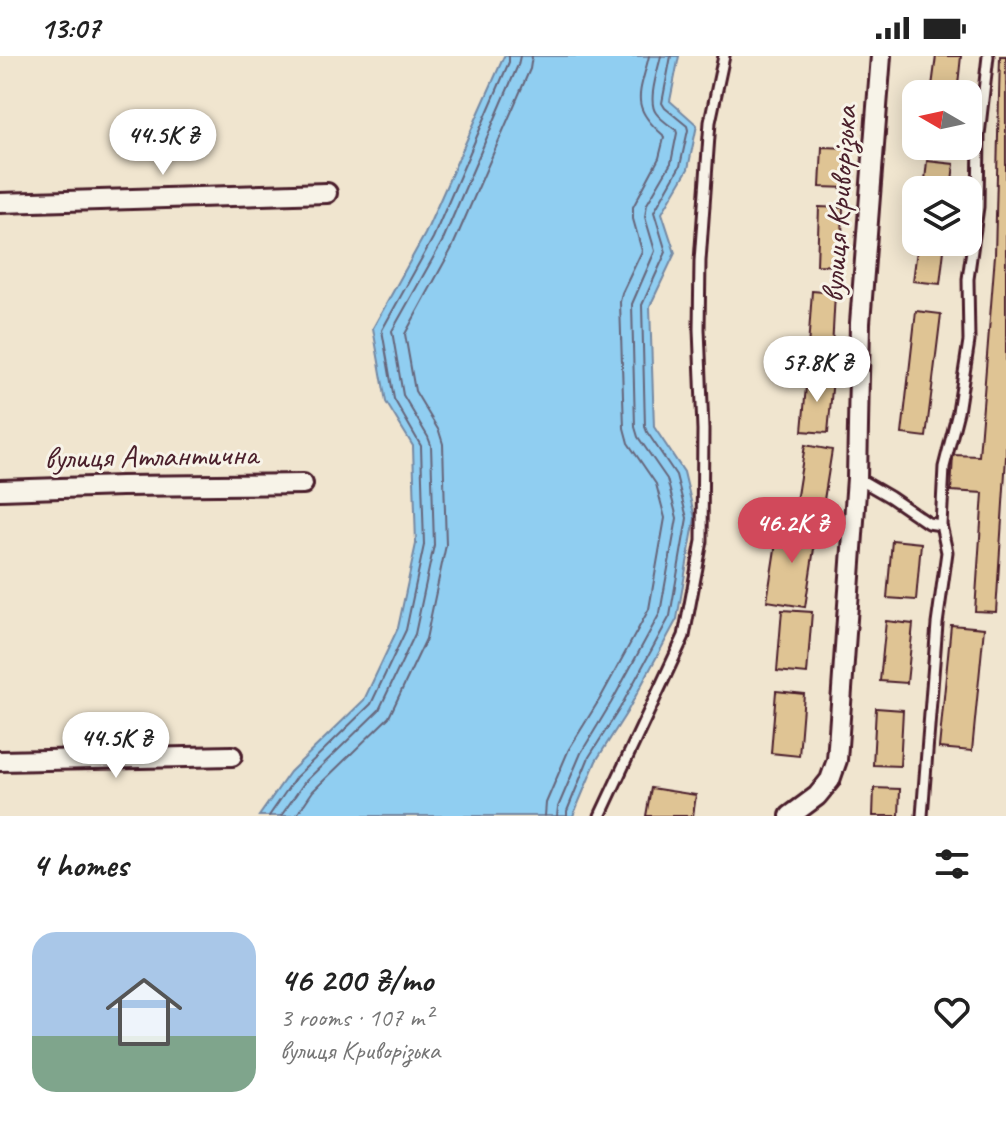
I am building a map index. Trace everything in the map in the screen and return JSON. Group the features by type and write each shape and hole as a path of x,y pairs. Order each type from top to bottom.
{"street":[{"name":"вулиця Криворізька","path":"790,816 817,796 830,780 837,760 857,478 860,323 881,56"},
{"path":"0,203 327,193"},
{"name":"вулиця Атлантична","path":"0,490 303,484"},
{"path":"0,761 232,756"}],"lane":[{"path":"600,816 684,636 702,541 700,261 710,122 724,56"},
{"path":"922,816 935,638 947,552 941,525 944,467 958,412 969,341 968,279 978,207 979,135 988,56"},
{"path":"857,478 928,523 941,525"}],"water":[{"path":"504,56 679,56 670,101 697,125 688,169 662,213 675,253 650,306 654,427 684,472 695,518 677,619 627,712 596,761 573,816 259,816 290,772 364,700 398,628 416,544 413,446 386,402 373,328 425,234"}],"building":[{"path":"936,56 961,56 958,80 933,80"},
{"path":"1000,56 1006,56 1006,457 996,612 975,611 983,493 951,491 953,455 979,456 995,255"},
{"path":"822,147 850,148 849,188 820,187"},
{"path":"927,161 954,164 953,176 925,176"},
{"path":"819,207 843,208 841,266 817,265"},
{"path":"916,256 943,256 940,284 913,281"},
{"path":"812,291 835,293 832,349 808,348"},
{"path":"916,311 941,314 926,437 902,434"},
{"path":"807,375 833,378 828,433 802,431"},
{"path":"805,445 832,450 823,506 796,502"},
{"path":"779,523 817,529 805,607 767,601"},
{"path":"892,540 921,543 916,600 887,598"},
{"path":"782,610 812,612 807,674 777,671"},
{"path":"886,621 913,624 907,683 880,681"},
{"path":"951,625 984,628 972,751 939,748"},
{"path":"776,691 804,694 799,756 771,753"},
{"path":"876,708 903,710 900,766 873,765"},
{"path":"651,788 696,795 693,816 646,816"},
{"path":"874,788 900,789 899,816 873,816"}]}
